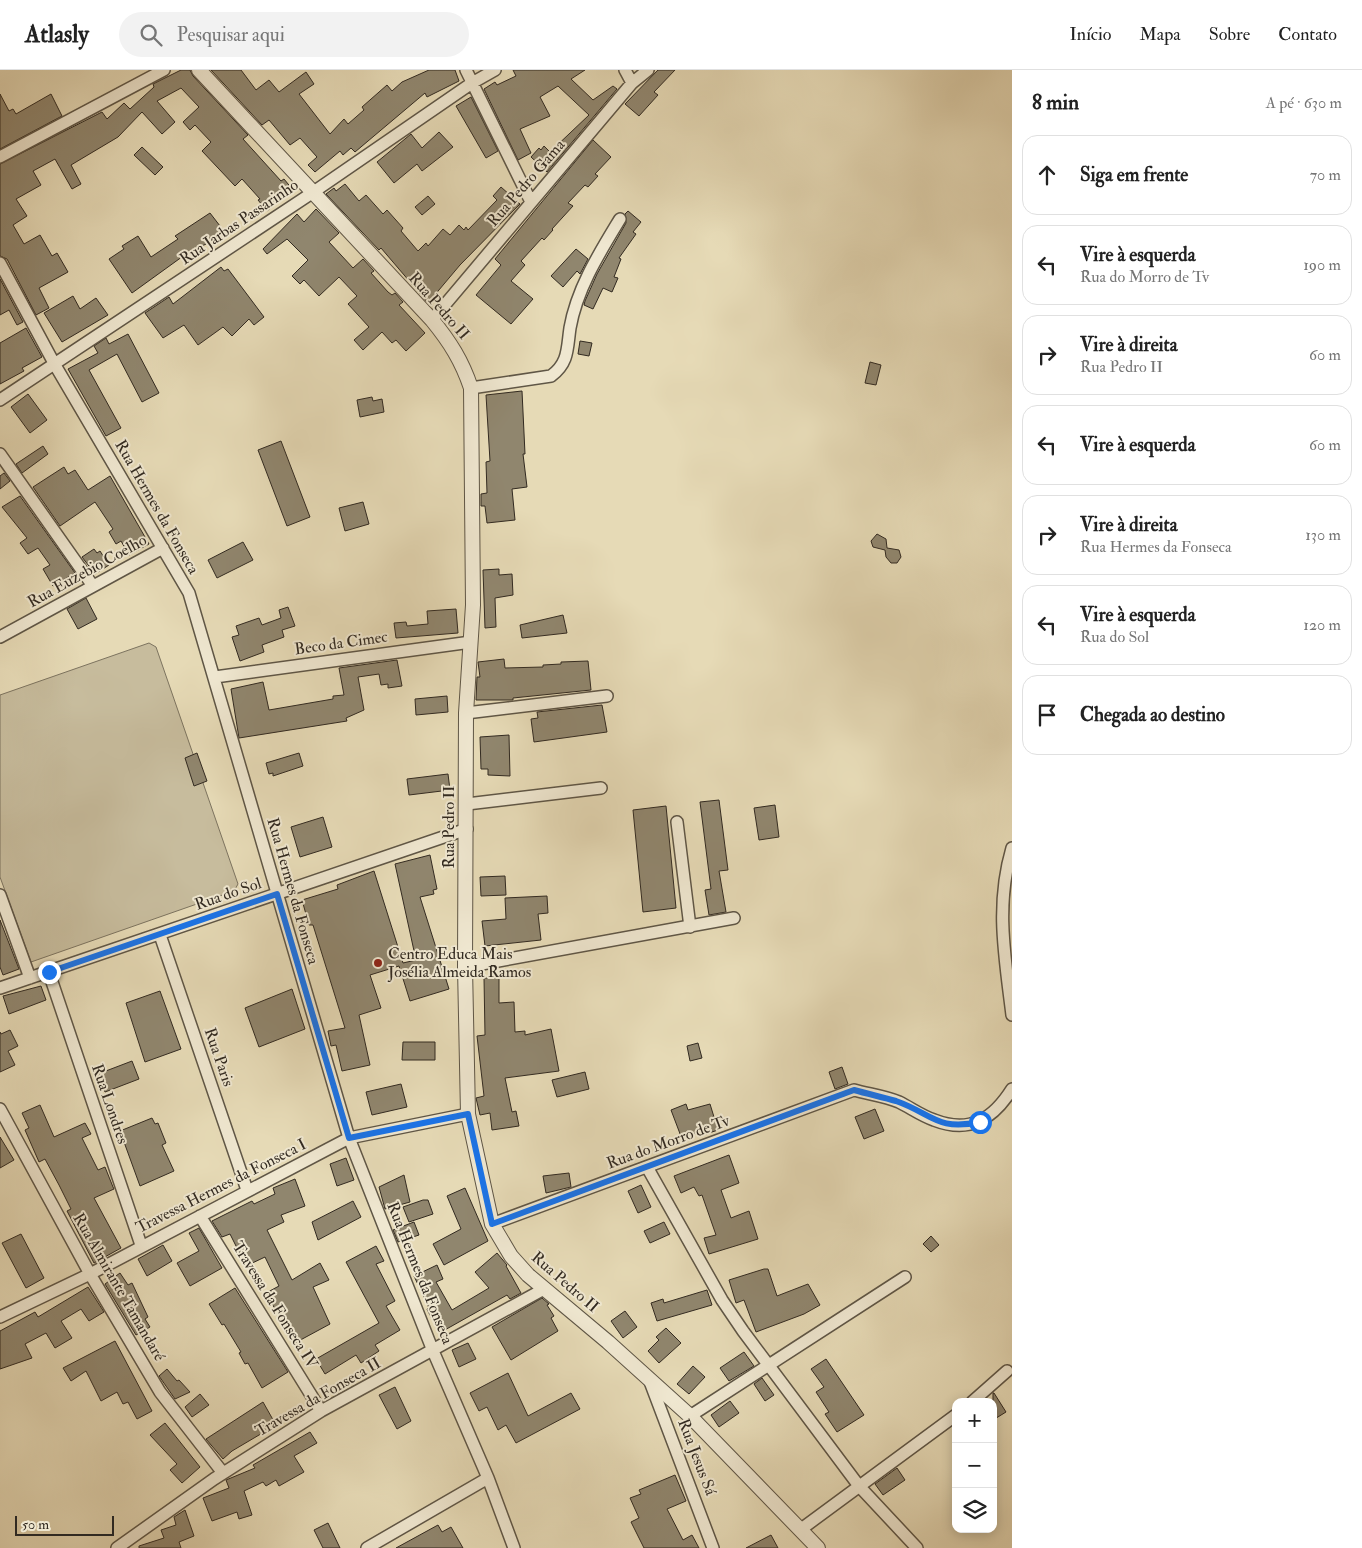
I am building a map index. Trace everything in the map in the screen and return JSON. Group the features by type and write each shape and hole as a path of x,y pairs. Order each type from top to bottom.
{"street":[{"path":"0,157 164,70"},
{"name":"Rua Pedro II","path":"199,70 432,320 453,345 463,364 471,388 473,605 466,713 465,967 468,1114 492,1224 511,1256 544,1289 649,1378 690,1416 818,1548"},
{"path":"466,70 531,202"},
{"name":"Rua Jarbas Passarinho","path":"0,400 312,193 472,83 495,70"},
{"path":"625,70 632,83"},
{"name":"Rua Pedro Gama","path":"432,320 632,83 648,70"},
{"path":"471,388 551,376 564,364 568,356 571,327 580,295 598,257 620,219"},
{"name":"Rua Hermes da Fonseca","path":"0,263 55,365 189,593 349,1138 433,1351 488,1478 514,1548"},
{"path":"0,454 93,586"},
{"name":"Rua Euzebio Coelho","path":"0,637 162,548"},
{"name":"Beco da Cimec","path":"215,677 471,642"},
{"path":"466,713 607,696"},
{"path":"466,804 601,788"},
{"path":"677,822 690,927"},
{"name":"Rua do Sol","path":"0,988 467,829"},
{"path":"1012,848 1005,871 1001,909 1012,1015"},
{"path":"0,895 30,978"},
{"path":"465,967 734,918"},
{"name":"Rua Paris","path":"160,935 247,1190"},
{"name":"Rua Londres","path":"49,972 141,1245"},
{"name":"Rua do Morro de Tv","path":"492,1224 854,1090 897,1102 934,1121 959,1126 980,1122 1001,1107 1012,1089"},
{"name":"Rua Almirante Tamandaré","path":"0,1108 90,1274 160,1392 223,1473"},
{"name":"Travessa Hermes da Fonseca I","path":"0,1317 90,1274 141,1245 349,1138 468,1114"},
{"path":"647,1167 722,1300 859,1486 918,1548"},
{"name":"Travessa da Fonseca IV","path":"200,1216 322,1411"},
{"path":"690,1416 770,1366 904,1277"},
{"name":"Travessa da Fonseca II","path":"117,1548 223,1473 322,1411 544,1289"},
{"path":"976,1398 1006,1371"},
{"name":"Rua Jesus Sá","path":"649,1378 713,1548"},
{"path":"800,1530 952,1418"},
{"path":"367,1548 488,1478"}],"shaded area":[{"path":"149,643 156,647 238,884 234,891 31,962 0,877 0,695"}],"building":[{"path":"181,70 190,70 193,76 248,135 243,139 281,181 284,179 293,190 267,211 258,200 260,199 242,179 235,186 202,151 211,142 195,125 190,130 183,122 199,107 181,88 157,101 175,122 162,134 142,112 118,137 71,165 81,184 72,189 55,159 33,171 41,185 16,199 27,216 13,225 24,244 40,235 52,256 57,253 68,272 39,288 49,308 36,315 7,259 0,256 0,164 102,112 107,119 124,103 130,109 154,87 153,84"},
{"path":"211,70 241,70 256,90 269,80 279,92 306,72 314,84 299,94 330,134 344,119 348,124 364,110 362,107 387,85 392,91 402,82 429,70 455,70 459,81 427,97 425,93 355,152 351,148 343,155 340,151 315,172 308,165 317,157 300,138 290,145 269,120 262,125"},
{"path":"513,70 585,70 571,79 593,100 613,86 617,89 547,172 531,157 539,148 541,150 544,146 550,152 589,115 558,86 540,97 550,116 520,129 531,153 518,160 484,89 495,82 497,85 516,76"},
{"path":"658,70 675,70 654,92 658,95 639,116 625,104"},
{"path":"0,94 9,111 13,109 16,114 51,94 62,116 0,149"},
{"path":"471,97 498,151 486,158 456,106"},
{"path":"439,132 453,147 422,171 417,164 394,183 377,162 411,134 422,148"},
{"path":"593,140 611,157 595,174 598,176 588,187 585,185 568,203 573,206 553,230 544,240 542,238 521,261 525,265 511,281 533,299 511,324 476,295 501,265 495,259"},
{"path":"142,147 163,167 155,175 134,155"},
{"path":"345,184 359,201 366,195 383,214 387,210 403,228 401,231 418,251 426,243 428,246 443,229 450,235 459,225 464,230 466,227 468,230 497,200 493,196 501,187 520,204 460,265 428,303 381,248 379,250 326,194 334,188 336,191"},
{"path":"428,196 435,204 422,215 415,207"},
{"path":"316,209 339,233 329,242 353,268 363,259 374,271 371,273 388,292 392,295 395,293 403,302 399,305 425,333 406,351 396,340 392,343 382,332 363,350 354,340 369,327 348,304 357,296 339,277 319,296 304,280 300,284 292,276 308,260 287,239 267,254 263,249 297,214 304,222"},
{"path":"628,211 641,222 633,232 636,234 619,258 621,259 614,277 618,278 612,292 603,288 593,309 584,305 585,301 597,274 626,223 625,214"},
{"path":"210,213 227,235 213,246 210,242 186,254 132,293 109,259 124,249 122,246 138,236 151,257 178,239 175,236"},
{"path":"576,249 588,259 580,274 577,271 563,287 551,276"},
{"path":"221,267 224,271 228,269 264,317 254,325 249,319 232,336 223,327 198,345 184,325 163,338 145,313 169,297 173,304"},
{"path":"0,279 23,322 17,325 9,310 0,315"},
{"path":"73,296 80,309 96,298 108,315 62,342 44,313"},
{"path":"26,328 42,357 22,368 24,371 0,384 0,343"},
{"path":"128,334 159,393 142,402 117,354 89,370 121,428 106,436 68,369 98,353 94,346 106,338 109,344"},
{"path":"580,341 592,343 589,356 578,354"},
{"path":"870,362 881,365 876,385 865,383"},
{"path":"522,391 525,454 523,454 527,487 512,489 515,520 487,523 485,506 481,506 481,494 487,493 486,462 490,461 486,395"},
{"path":"28,394 47,420 30,433 11,407"},
{"path":"372,397 373,401 382,399 384,412 360,417 357,400"},
{"path":"281,441 310,517 287,526 258,450"},
{"path":"43,446 48,454 22,473 16,464"},
{"path":"64,467 68,474 75,470 88,490 110,476 149,544 129,555 121,541 116,544 109,532 113,529 95,502 60,526 33,487"},
{"path":"4,473 10,481 0,489 0,476"},
{"path":"20,496 75,573 53,586 43,569 50,565 38,548 28,554 20,543 27,538 2,507"},
{"path":"363,502 369,524 345,531 339,508"},
{"path":"877,534 886,539 887,548 899,550 901,557 897,563 891,563 886,557 885,550 873,547 871,541"},
{"path":"243,542 253,560 217,578 208,560"},
{"path":"94,549 97,553 100,551 109,565 95,574 82,557"},
{"path":"499,569 499,575 512,574 513,595 495,598 496,627 485,628 483,570"},
{"path":"86,598 97,619 78,629 67,609"},
{"path":"288,607 295,626 282,630 284,637 262,645 264,652 240,661 232,637 239,635 236,626 259,618 262,625 281,618 279,610"},
{"path":"456,609 458,633 396,638 394,623 406,622 407,626 428,624 427,611"},
{"path":"563,615 567,633 522,638 520,625"},
{"path":"504,659 505,668 543,667 543,665 561,664 561,662 588,661 591,690 513,698 513,700 476,700 477,677 480,677 478,662"},
{"path":"397,660 402,686 388,688 388,684 381,685 379,674 358,677 364,710 346,718 347,721 239,738 231,689 263,682 269,710 333,699 333,696 344,695 339,668"},
{"path":"447,696 448,712 416,715 415,699"},
{"path":"602,705 607,732 534,742 531,719 538,718 537,712"},
{"path":"509,735 510,776 488,775 488,769 481,769 480,737"},
{"path":"197,753 207,781 194,786 185,758"},
{"path":"299,753 303,766 273,776 273,773 269,774 266,763"},
{"path":"448,774 450,790 409,795 407,779"},
{"path":"719,800 728,870 719,871 726,912 709,915 705,890 711,889 700,802"},
{"path":"775,805 779,837 759,840 754,808"},
{"path":"666,806 676,908 643,912 633,810"},
{"path":"323,817 332,847 300,857 291,827"},
{"path":"430,855 437,889 433,890 434,894 420,897 449,989 410,1001 399,966 370,975 381,1008 359,1015 370,1065 342,1071 336,1045 331,1046 328,1031 345,1028 313,925 309,925 302,900 338,889 337,885 374,871 403,963 416,960 395,864"},
{"path":"505,876 506,895 481,896 480,877"},
{"path":"547,896 548,913 538,914 541,940 485,946 482,921 506,919 505,898"},
{"path":"0,920 19,969 3,975 0,967"},
{"path":"484,978 499,978 499,1003 514,1002 515,1032 525,1031 525,1035 551,1029 559,1071 505,1078 512,1112 516,1111 519,1126 492,1130 490,1113 480,1115 476,1098 484,1096 477,1036 485,1035"},
{"path":"41,986 46,1000 9,1014 3,996"},
{"path":"292,989 305,1029 259,1047 245,1008"},
{"path":"160,991 181,1049 145,1062 126,1003"},
{"path":"10,1030 18,1046 8,1051 15,1065 0,1072 0,1032 1,1034"},
{"path":"403,1042 435,1042 435,1060 402,1060"},
{"path":"698,1043 702,1058 690,1061 687,1046"},
{"path":"132,1061 139,1079 105,1092 98,1074"},
{"path":"842,1067 848,1084 835,1089 829,1072"},
{"path":"585,1072 589,1089 557,1097 552,1080"},
{"path":"401,1084 407,1107 372,1115 366,1092"},
{"path":"686,1104 688,1110 710,1104 718,1130 706,1134 705,1130 682,1139 671,1110"},
{"path":"40,1105 54,1137 85,1123 91,1134 82,1138 98,1170 105,1167 114,1189 94,1198 121,1248 94,1263 67,1211 71,1209 59,1185 45,1159 39,1162 25,1130 29,1128 22,1113"},
{"path":"875,1109 884,1131 864,1139 855,1117"},
{"path":"152,1118 155,1124 158,1123 166,1143 162,1145 174,1171 140,1186 120,1131"},
{"path":"0,1137 14,1160 0,1168"},
{"path":"729,1155 739,1183 721,1190 731,1218 749,1211 758,1239 709,1254 704,1238 716,1235 702,1195 699,1196 694,1187 681,1193 674,1176"},
{"path":"346,1158 354,1180 337,1186 330,1164"},
{"path":"569,1173 571,1187 546,1193 543,1176"},
{"path":"404,1175 410,1202 385,1209 379,1187"},
{"path":"295,1179 305,1206 281,1215 284,1222 267,1230 292,1280 320,1263 329,1280 313,1287 330,1324 293,1344 284,1328 290,1325 280,1307 275,1309 266,1293 279,1286 265,1257 246,1266 230,1234 222,1237 212,1221 252,1201 254,1204 275,1194 273,1188"},
{"path":"641,1185 651,1207 638,1213 628,1191"},
{"path":"465,1188 488,1241 444,1265 433,1244 461,1229 447,1196"},
{"path":"428,1200 433,1214 409,1222 403,1207"},
{"path":"353,1201 361,1217 318,1240 312,1222"},
{"path":"414,1222 419,1235 398,1242 393,1230"},
{"path":"664,1222 670,1234 650,1243 644,1231"},
{"path":"199,1228 222,1268 190,1286 177,1263 199,1251 189,1233"},
{"path":"21,1234 44,1278 26,1288 2,1243"},
{"path":"931,1236 939,1245 931,1252 923,1244"},
{"path":"163,1245 172,1261 147,1276 138,1259"},
{"path":"376,1246 384,1261 376,1264 395,1301 386,1306 400,1330 375,1345 379,1351 361,1363 356,1355 325,1374 316,1359 379,1323 346,1262"},
{"path":"497,1253 507,1265 521,1293 510,1299 507,1295 443,1331 436,1317 432,1319 414,1276 437,1265 443,1279 436,1282 452,1310 489,1288 475,1272"},
{"path":"768,1269 777,1296 808,1284 820,1305 804,1314 756,1332 744,1300 736,1303 729,1280"},
{"path":"120,1273 128,1285 132,1283 148,1317 145,1319 150,1327 136,1335 105,1284"},
{"path":"88,1287 104,1312 89,1321 81,1309 61,1321 72,1338 55,1348 46,1333 25,1344 32,1358 0,1369 0,1331 35,1312 38,1317"},
{"path":"235,1288 288,1372 262,1388 248,1363 245,1364 239,1353 241,1352 224,1324 222,1325 209,1304"},
{"path":"707,1290 712,1305 657,1321 651,1303 663,1299 664,1303"},
{"path":"542,1298 549,1304 547,1305 554,1316 551,1318 558,1331 511,1360 492,1327"},
{"path":"625,1311 637,1327 623,1338 611,1321"},
{"path":"666,1328 681,1343 659,1363 648,1351 659,1340 656,1337"},
{"path":"115,1341 152,1411 137,1419 128,1402 123,1404 117,1392 101,1401 86,1371 71,1381 63,1368"},
{"path":"468,1343 476,1359 459,1367 452,1350"},
{"path":"744,1352 754,1366 729,1381 720,1368"},
{"path":"826,1359 864,1415 837,1432 825,1414 829,1412 816,1392 824,1387 811,1369"},
{"path":"693,1366 705,1377 689,1394 677,1384"},
{"path":"167,1369 190,1392 175,1399 159,1376"},
{"path":"508,1373 528,1416 571,1393 580,1409 516,1443 506,1425 498,1430 487,1407 479,1411 470,1393"},
{"path":"762,1378 774,1395 765,1401 754,1384"},
{"path":"395,1387 411,1421 397,1429 379,1395"},
{"path":"994,1393 1006,1412 997,1418 997,1398 993,1398"},
{"path":"200,1394 209,1405 192,1417 185,1407"},
{"path":"730,1401 739,1413 719,1427 711,1415"},
{"path":"263,1402 276,1425 232,1451 223,1459 206,1439"},
{"path":"165,1423 200,1467 182,1483 170,1470 177,1464 150,1435"},
{"path":"310,1432 317,1443 294,1456 304,1472 279,1486 276,1480 266,1486 263,1482 244,1491 252,1515 239,1519 237,1512 212,1521 203,1498 229,1488 226,1480 255,1468 253,1465"},
{"path":"897,1468 905,1480 883,1495 875,1484"},
{"path":"675,1475 686,1501 667,1509 683,1540 692,1535 699,1548 644,1548 631,1522 639,1518 630,1498 641,1494 639,1490"},
{"path":"185,1510 194,1536 179,1542 181,1548 139,1548 139,1546 164,1538 161,1530 176,1525 174,1517"},
{"path":"328,1523 340,1548 323,1548 314,1530"},
{"path":"438,1525 442,1532 451,1527 463,1548 396,1548"},
{"path":"771,1535 778,1548 746,1548"}],"place":[{"name":"Centro Educa Mais Josélia Almeida Ramos","path":"378,963"}],"route":[{"path":"49,972 277,894 349,1138 468,1114 492,1224 854,1090 897,1102 934,1121 959,1126 980,1122"}]}
